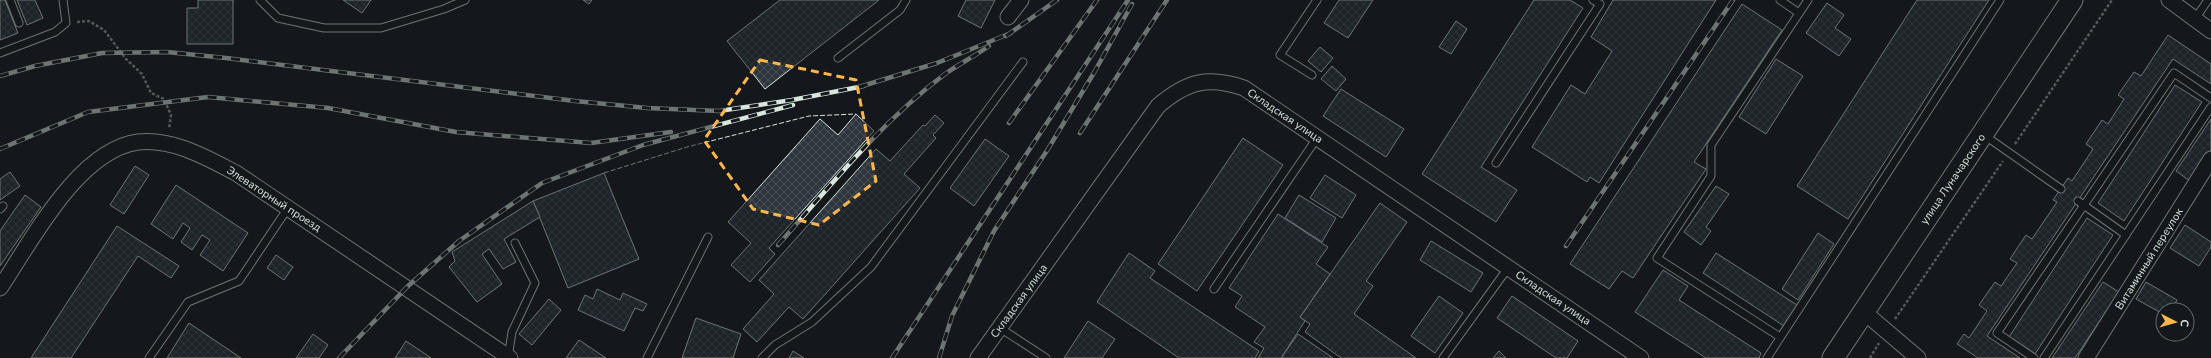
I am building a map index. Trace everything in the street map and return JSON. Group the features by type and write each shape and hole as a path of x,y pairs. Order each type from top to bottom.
{"main road":[{"name":"улица Луначарского","path":"1834,358 2072,0"}],"street":[{"path":"1008,16 1021,0"},
{"path":"2169,0 2211,31"},
{"name":"Складская улица","path":"978,358 1158,106 1172,94 1187,86 1208,80 1225,82 1244,88 1640,358"},
{"name":"Элеваторный проезд","path":"0,288 56,205 79,175 96,160 117,147 139,142 167,144 194,152 236,172 509,358"},
{"name":"Витаминный переулок","path":"2086,358 2211,159"},
{"path":"1864,312 1918,358"}],"lane":[{"path":"10,0 19,23"},
{"path":"0,53 55,32 66,23 63,0"},
{"path":"260,0 278,18 324,28 381,28 444,9 465,0"},
{"path":"838,58 900,10 906,0"},
{"path":"1312,76 1280,55 1317,0"},
{"path":"1496,163 1600,4 1594,0"},
{"path":"1780,0 1799,13"},
{"path":"1780,337 1657,258 1711,176 1711,145 1808,0"},
{"path":"1767,358 2000,0"},
{"path":"2195,19 2208,0"},
{"path":"762,358 775,345 812,322 871,267 1023,62"},
{"path":"2034,358 1997,334 2174,73 2211,98"},
{"path":"2044,358 2211,107"},
{"path":"1983,134 2061,189"},
{"path":"1214,289 1317,138"},
{"path":"2078,202 2126,235"},
{"path":"149,358 188,302 239,281 288,207"},
{"path":"647,358 708,237"},
{"path":"509,358 512,332 535,282 515,243"},
{"path":"1443,358 1508,268"},
{"path":"1000,328 1046,358"}],"path":[{"path":"1870,358 2112,0"},
{"path":"66,23 89,22 104,30 126,59 142,74 151,93 164,99 171,115 167,144"}],"highlighted area":[{"path":"760,60 856,80 876,181 819,225 753,209 704,140"}],"building":[{"path":"0,0 5,0 18,33 0,40"},
{"path":"17,0 35,0 43,18 27,25"},
{"path":"198,0 233,0 233,44 187,44 187,8 198,8"},
{"path":"343,0 371,0 362,13"},
{"path":"583,0 592,0 589,4"},
{"path":"780,0 879,0 765,89 727,41"},
{"path":"966,0 995,0 981,28 958,16"},
{"path":"1339,0 1373,0 1348,38 1324,23"},
{"path":"1534,0 1570,0 1583,8 1481,167 1517,190 1496,222 1422,174"},
{"path":"1613,0 1716,0 1599,183 1590,177 1587,182 1532,147 1571,85 1585,94 1612,51 1591,37"},
{"path":"1917,0 1989,0 1848,219 1797,186"},
{"path":"1827,3 1844,15 1835,28 1851,39 1839,56 1806,33"},
{"path":"1742,4 1782,30 1694,162 1706,169 1633,278 1622,271 1609,289 1570,264"},
{"path":"1456,21 1467,29 1451,54 1439,47"},
{"path":"2168,35 2211,64 2211,84 2173,59 1987,336 2020,358 1978,358 1957,344 1964,334 1969,338 1987,311 1979,305 1995,282 2001,286 2017,263 2010,259 2026,235 2032,239 2057,202 2053,200 2068,178 2072,181 2093,149 2086,144 2102,120 2108,124 2124,99 2118,95 2134,72 2141,76"},
{"path":"1320,47 1333,58 1321,72 1308,61"},
{"path":"1776,59 1803,76 1766,134 1739,117"},
{"path":"1332,66 1346,79 1336,91 1321,79"},
{"path":"2175,85 2202,102 2124,221 2098,203"},
{"path":"1341,89 1404,129 1386,157 1323,116"},
{"path":"856,114 874,131 769,248 775,254 750,282 731,265 751,243 728,222 820,119 838,135"},
{"path":"935,115 944,123 933,135 936,138 904,174 920,188 803,319 789,307 757,342 743,329 774,294 759,280 876,149 890,161 923,125 925,126"},
{"path":"2211,119 2211,150 2190,181 2176,171"},
{"path":"1243,138 1283,165 1197,291 1158,264"},
{"path":"985,139 1009,156 974,206 950,188"},
{"path":"135,166 149,175 124,214 110,205"},
{"path":"10,172 20,186 0,200 0,179"},
{"path":"604,173 639,259 568,288 533,201"},
{"path":"1325,175 1356,195 1342,218 1310,198"},
{"path":"176,185 248,233 223,271 200,255 210,240 202,235 192,250 181,242 190,228 183,223 173,239 151,224"},
{"path":"1716,186 1729,194 1706,227 1711,231 1701,245 1684,232"},
{"path":"25,195 41,207 0,266 0,231"},
{"path":"1299,195 1336,218 1322,242 1285,218"},
{"path":"533,201 540,217 504,239 516,262 503,269 489,249 482,254 502,284 477,302 449,267 455,261 452,252"},
{"path":"1380,203 1407,222 1366,281 1373,286 1354,314 1416,358 1341,358 1305,332 1310,324 1300,317"},
{"path":"1278,214 1328,247 1316,264 1330,274 1300,317 1305,321 1281,358 1258,358 1264,348 1254,342 1265,327 1235,307 1242,296 1229,288"},
{"path":"2087,218 2113,235 2035,354 2009,337"},
{"path":"2185,225 2211,242 2211,247 2199,266 2170,248"},
{"path":"117,226 179,266 171,278 138,256 71,358 31,358"},
{"path":"1818,233 1834,244 1798,300 1782,289"},
{"path":"1431,241 1483,273 1471,292 1420,260"},
{"path":"1129,253 1155,271 1150,278 1259,351 1255,358 1179,358 1097,302"},
{"path":"1716,253 1797,305 1784,326 1703,273"},
{"path":"276,255 293,267 284,280 267,268"},
{"path":"1663,270 1688,286 1679,300 1761,353 1759,358 1706,358 1635,312"},
{"path":"2103,282 2119,292 2075,358 2052,358"},
{"path":"2146,282 2177,300 2176,302 2155,302 2155,310 2136,299"},
{"path":"597,289 620,300 623,293 647,304 643,311 635,308 624,331 578,310 585,295 593,299"},
{"path":"1439,296 1463,313 1435,353 1411,336"},
{"path":"1512,296 1578,341 1567,358 1556,358 1497,318"},
{"path":"549,299 561,310 532,345 519,334"},
{"path":"696,318 741,334 733,358 682,358"},
{"path":"1088,321 1115,339 1102,358 1064,358"},
{"path":"189,323 241,358 167,358"},
{"path":"313,334 328,345 319,358 296,358"},
{"path":"1298,334 1333,358 1281,358"},
{"path":"579,340 606,358 566,358"},
{"path":"406,341 431,358 395,358"},
{"path":"793,351 804,358 789,358"},
{"path":"1499,351 1506,358 1493,358"}],"railway":[{"path":"1006,36 1057,0"},
{"path":"1009,123 1097,0"},
{"path":"892,358 1128,0"},
{"path":"1080,133 1167,0"},
{"path":"1566,246 1733,0"},
{"path":"939,358 952,316 994,231 1048,149 1095,71 1132,4"},
{"path":"859,87 937,63 1011,33"},
{"path":"778,245 857,155 899,113 945,74 989,46"},
{"path":"0,76 35,66 102,53 167,52 575,101 647,108 719,111 792,100 864,86"},
{"path":"0,149 88,112 208,97 328,108 456,132 591,143 671,132"},
{"path":"339,358 407,287 459,241 542,183 643,145 793,105"}],"fence":[{"path":"604,173 687,147 809,116 856,114"}]}
